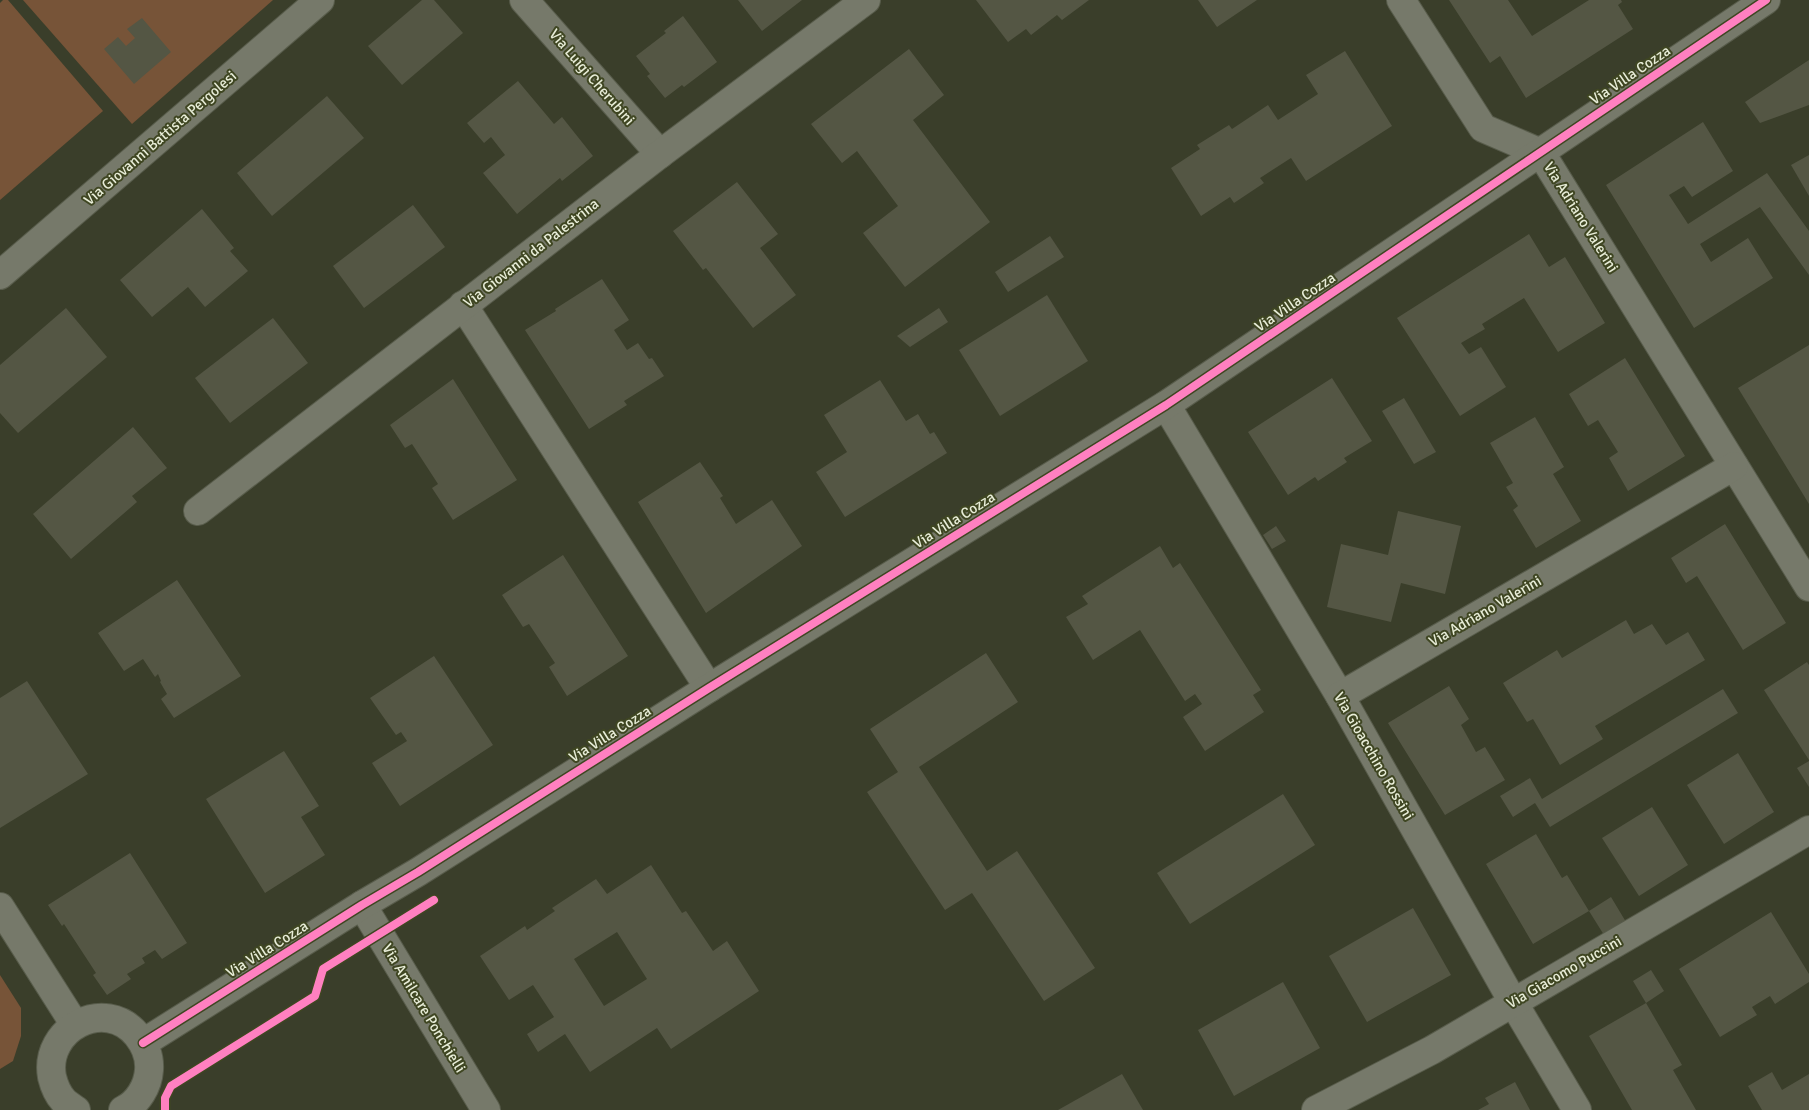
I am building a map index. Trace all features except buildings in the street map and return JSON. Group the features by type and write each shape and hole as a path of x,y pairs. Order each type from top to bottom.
{"street":[{"name":"Via Giovanni Battista Pergolesi","path":"0,276 320,0"},
{"name":"Via Luigi Cherubini","path":"524,0 660,154"},
{"name":"Via Giovanni da Palestrina","path":"198,511 660,154 866,0"},
{"name":"Via Adriano Valerini","path":"1402,0 1483,128 1541,152 1809,587"},
{"name":"Via Villa Cozza","path":"143,1043 709,688 1166,405 1766,0"},
{"path":"463,305 709,688"},
{"name":"Via Gioacchino Rossini","path":"1166,405 1340,696 1512,1002 1577,1110"},
{"name":"Via Adriano Valerini","path":"1340,696 1734,466"},
{"name":"Via Giacomo Puccini","path":"1316,1110 1432,1050 1809,830"},
{"name":"Via Amilcare Ponchielli","path":"362,905 486,1110"},
{"path":"0,907 75,1024"},
{"path":"62,1107 50,1068 54,1051 62,1036 75,1024 87,1019 100,1018 113,1019 125,1024 135,1032 143,1043 148,1057 149,1071 146,1086 138,1098 126,1109"}],"shaded area":[{"path":"3,0 8,0 103,111 0,200 0,3"},
{"path":"23,0 273,0 132,124"},
{"path":"0,975 21,1008 21,1036 13,1061 0,1069"}],"cycle path":[{"path":"143,1043 709,688 1166,405 1766,0"},
{"path":"165,1110 165,1098 171,1086 315,996 323,969 434,900"}]}
